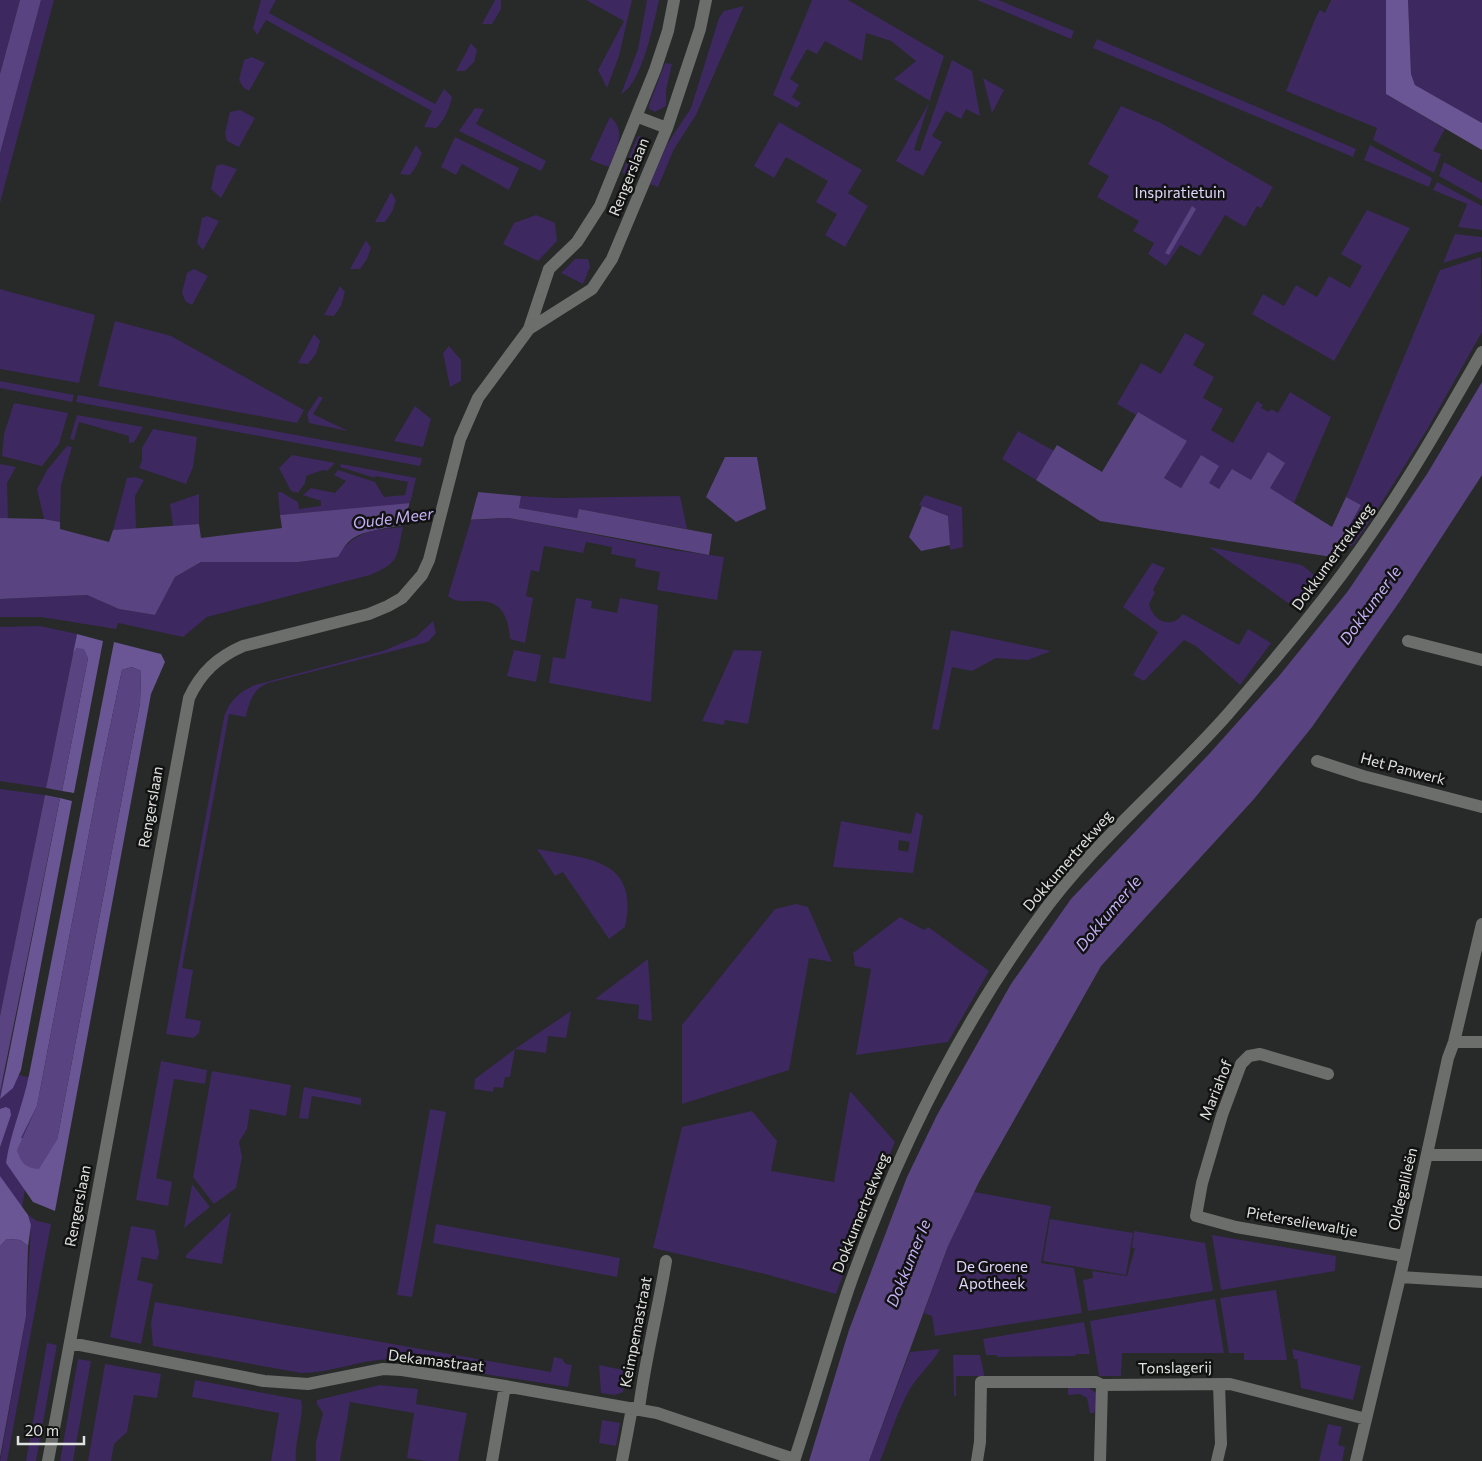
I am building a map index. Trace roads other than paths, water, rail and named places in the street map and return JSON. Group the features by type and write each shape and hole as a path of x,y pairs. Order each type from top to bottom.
{"street":[{"name":"Rengerslaan","path":"529,329 549,269 577,242 600,206 638,117 668,31 674,0"},
{"name":"Rengerslaan","path":"48,1461 189,698 203,674 214,662 228,653 243,646 369,614 402,598 422,575 429,560 438,528 460,439 478,398 493,374 529,329 592,289 621,241 667,128 700,29 706,0"},
{"path":"638,117 667,128"},
{"name":"Dokkumertrekweg","path":"794,1460 848,1290 892,1178 932,1094 1000,976 1043,912 1079,868 1224,718 1302,626 1379,522 1425,452 1482,352"},
{"path":"1408,642 1482,660"},
{"name":"Het Panwerk","path":"1317,761 1362,776 1482,807"},
{"name":"Oldegalileën","path":"1356,1461 1400,1277 1448,1058 1454,1042 1482,924"},
{"path":"1454,1042 1482,1042"},
{"name":"Mariahof","path":"1196,1216 1202,1183 1222,1115 1241,1064 1249,1056 1260,1054 1328,1074"},
{"path":"1427,1155 1482,1155"},
{"name":"Pieterseliewaltje","path":"1196,1216 1236,1227 1404,1256"},
{"name":"Keimpemastraat","path":"622,1461 660,1297 666,1261"},
{"path":"1400,1277 1482,1282"},
{"name":"Dekamastraat","path":"70,1343 264,1381 308,1384 383,1369 402,1370 504,1386 635,1408 672,1417 794,1460"},
{"name":"Tonslagerij","path":"977,1461 980,1442 981,1382 1096,1382 1102,1385 1230,1384 1366,1419"},
{"path":"1217,1461 1221,1437 1218,1384"},
{"path":"1100,1461 1102,1385"},
{"path":"492,1461 504,1386"}],"water":[{"path":"20,0 41,0 0,153 0,74"},
{"path":"1192,206 1196,209 1169,255 1165,253"},
{"name":"Dokkumer Ie","path":"1482,382 1482,475 1400,601 1312,727 1254,799 1101,966 979,1182 948,1246 869,1461 809,1461 849,1330 907,1177 937,1115 1011,984 1071,899 1210,753 1279,676 1348,591 1427,474"},
{"path":"1138,412 1187,441 1164,478 1181,488 1201,455 1219,466 1209,483 1219,489 1232,469 1251,480 1268,452 1285,463 1270,488 1332,527 1346,497 1361,505 1332,557 1100,521 1036,480 1057,445 1102,472"},
{"path":"725,457 757,457 766,509 736,522 706,497"},
{"name":"Oude Meer","path":"478,492 521,496 519,508 577,518 579,509 712,534 709,555 509,518 453,521 406,525 367,532 350,541 338,557 298,562 201,562 175,577 155,615 119,609 87,595 0,599 0,518 44,519 60,522 60,529 109,542 113,530 199,524 201,538 282,528 280,515 477,497"},
{"path":"922,506 948,516 950,545 921,551 909,537"},
{"path":"77,648 84,649 88,658 62,791 46,788 73,654"},
{"path":"132,667 141,671 140,703 57,1140 39,1169 24,1164 17,1150 37,1106 122,670"},
{"path":"45,795 60,798 0,1092 0,1016"},
{"path":"7,1239 20,1240 28,1246 26,1316 0,1457 0,1246"}],"park label":[{"name":"Inspiratietuin","path":"1180,193"},
{"name":"De Groene Apotheek","path":"992,1276"}]}
